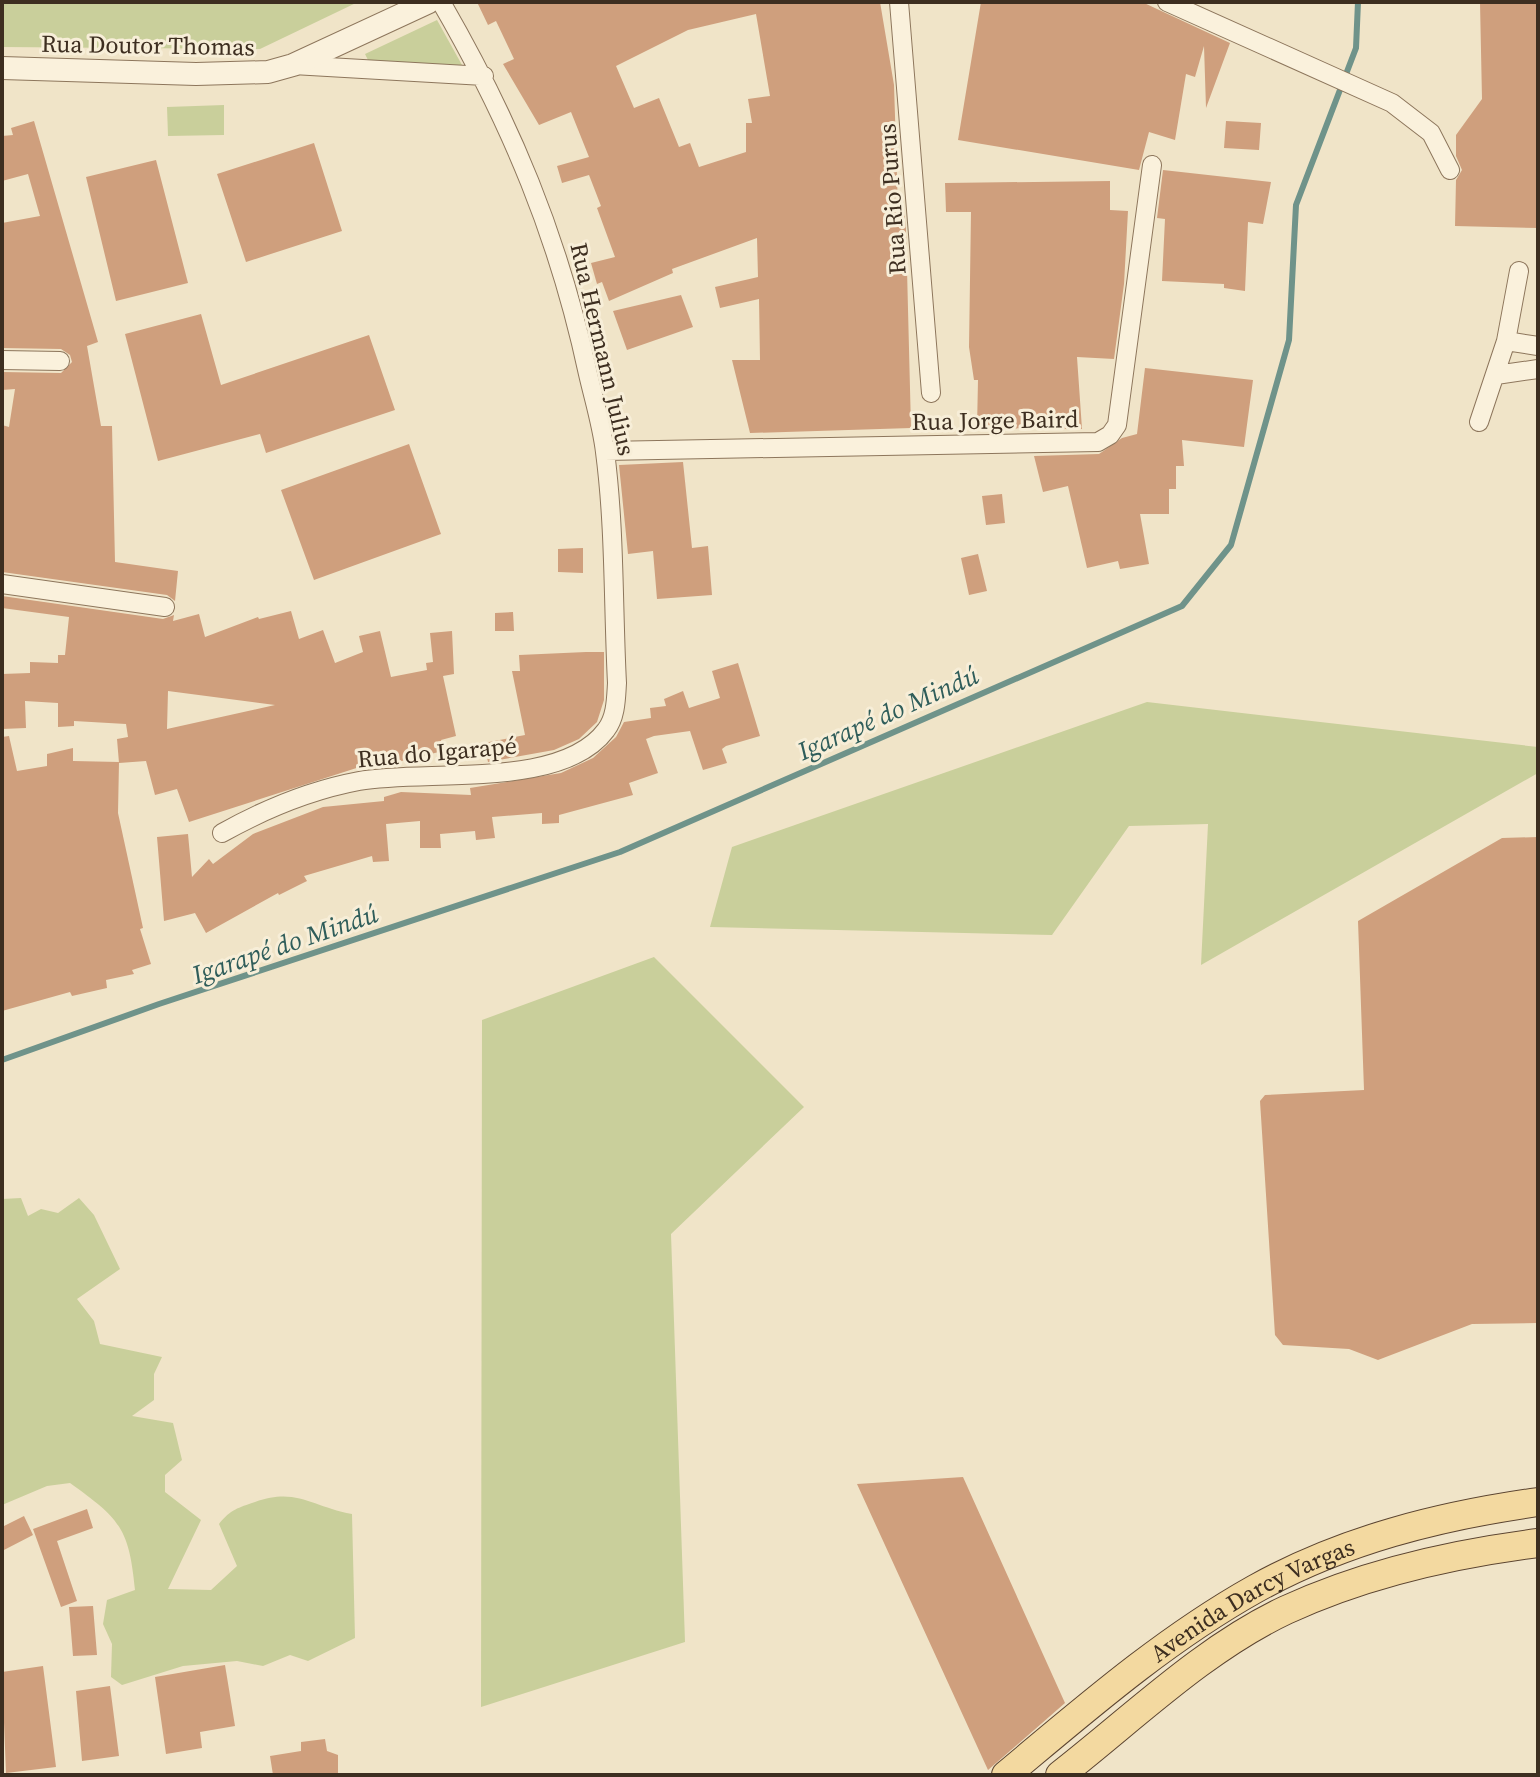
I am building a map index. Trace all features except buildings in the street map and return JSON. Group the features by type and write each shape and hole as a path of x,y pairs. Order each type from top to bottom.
{"main road":[{"name":"Avenida Darcy Vargas","path":"1006,1775 1109,1689 1255,1589 1379,1535 1466,1513 1538,1502"},
{"name":"Avenida Darcy Vargas","path":"1060,1775 1218,1651 1285,1611 1376,1575 1472,1551 1538,1543"}],"street":[{"name":"Rua Doutor Thomas","path":"2,68 196,74 268,72 293,65 395,11 429,2"},
{"name":"Rua Hermann Julius","path":"441,2 484,76 551,232 571,297 605,451 617,683"},
{"name":"Rua Rio Purus","path":"899,2 931,393"},
{"path":"1167,2 1392,103 1431,133 1450,170"},
{"name":"Rua Doutor Thomas","path":"293,65 484,76"},
{"name":"Rua Jorge Baird","path":"605,451 1098,442 1110,435 1117,425 1152,165"},
{"path":"1479,422 1506,341 1519,271"},
{"path":"1506,341 1538,346"},
{"path":"2,360 60,361"},
{"path":"1496,375 1538,369"},
{"path":"2,584 165,607"},
{"name":"Rua do Igarapé","path":"222,833 307,794 359,781 528,768 572,756 607,730 616,709 617,683"}],"green space":[{"path":"2,2 358,2 260,49 2,47"},
{"path":"437,20 462,65 370,64 365,54"},
{"path":"224,105 224,135 168,136 167,107"},
{"path":"1147,702 1538,747 1538,773 1201,965 1208,824 1129,826 1052,935 710,927 732,847"},
{"path":"654,957 804,1107 671,1234 685,1642 481,1707 482,1020"},
{"path":"21,1198 28,1216 41,1209 58,1213 79,1198 94,1215 120,1269 77,1299 94,1321 100,1344 162,1357 154,1374 154,1400 132,1416 173,1423 182,1460 165,1475 165,1492 201,1520 168,1589 211,1590 237,1566 219,1524 231,1512 244,1506 270,1498 294,1497 352,1514 355,1638 308,1661 290,1655 263,1666 237,1661 183,1666 122,1685 111,1677 112,1644 103,1624 107,1600 135,1590 129,1552 119,1527 100,1506 70,1483 47,1486 2,1505 2,1199"}],"waterway":[{"name":"Igarapé do Mindú","path":"2,1060 159,1004 620,852 1182,606 1231,545 1289,340 1296,205 1356,48 1358,2"}]}
